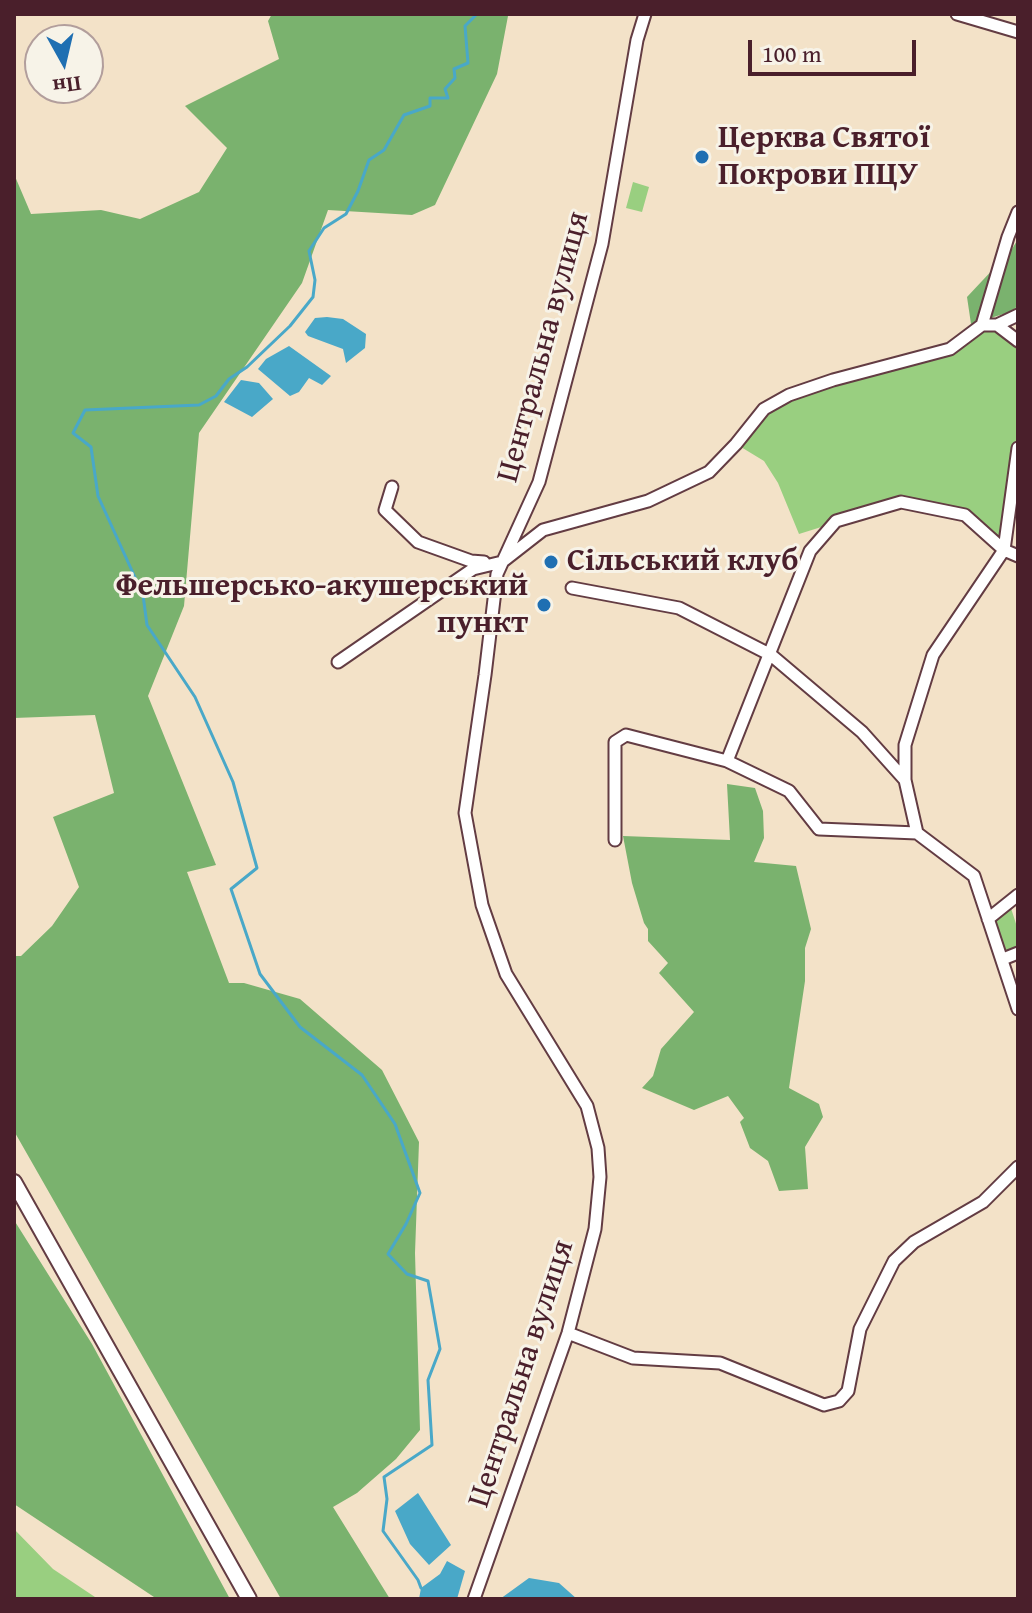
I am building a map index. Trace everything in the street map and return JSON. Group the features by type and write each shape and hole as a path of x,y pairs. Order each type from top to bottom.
{"main road":[{"path":"14,1182 249,1599"}],"street":[{"name":"Центральна вулиця","path":"474,1599 568,1333 595,1229 600,1177 598,1148 587,1106 506,974 482,905 465,813 497,574 539,482 602,244 637,40 645,14"},
{"path":"957,14 1018,32"},
{"path":"338,662 473,569 502,562 543,530 648,501 709,472 764,409 789,395 950,349 982,325 1018,212"},
{"path":"982,325 997,325 1018,315"},
{"path":"997,325 1018,341"},
{"path":"917,833 905,780 905,745 933,655 1004,550 1018,448"},
{"path":"392,487 385,510 418,542 471,561 502,562"},
{"path":"727,761 810,551 836,521 901,502 965,515 1004,550 1018,556"},
{"path":"572,588 679,608 771,655 862,732 905,780"},
{"path":"615,840 615,742 626,735 727,761 789,791 819,829 917,833 974,876 1018,1009"},
{"path":"988,919 1018,895"},
{"path":"1003,959 1018,953"},
{"path":"568,1333 633,1358 720,1363 824,1405 839,1401 848,1391 860,1329 894,1261 914,1242 983,1202 1018,1167"}],"green space":[{"path":"272,14 508,16 497,74 435,205 412,215 328,210 302,283 199,433 184,606 148,696 216,865 187,872 229,983 244,983 300,999 382,1070 419,1142 415,1253 420,1430 396,1459 357,1493 333,1507 390,1599 281,1599 14,1131 14,956 21,956 52,926 79,887 53,817 114,793 95,715 14,718 14,174 31,214 101,210 140,219 199,192 227,148 185,106 279,59 268,21"},
{"path":"633,182 649,187 642,212 626,208"},
{"path":"1018,239 1018,306 1010,312 971,324 967,297"},
{"path":"997,325 1018,341 1018,448 1004,550 965,515 901,502 799,534 778,483 764,461 736,444 764,409 789,395 950,349 974,332"},
{"path":"727,784 755,788 763,811 764,838 754,862 796,866 811,929 805,948 805,981 789,1088 819,1104 823,1117 805,1147 808,1189 779,1191 768,1161 750,1148 740,1122 744,1118 728,1096 694,1110 642,1088 653,1076 661,1049 694,1012 659,973 668,963 648,941 648,929 632,883 623,836 730,840"},
{"path":"1009,902 1018,930 1018,953 1003,959 988,919"},
{"path":"14,1220 92,1344 230,1599 157,1599 14,1504"},
{"path":"14,1529 53,1569 98,1599 14,1598"}],"water":[{"path":"315,318 343,319 366,334 365,348 346,363 343,349 308,336 305,332"},
{"path":"289,346 331,376 322,385 309,378 299,392 290,396 258,369 266,359"},
{"path":"241,380 259,383 273,399 252,417 224,402"},
{"path":"418,1493 451,1545 429,1565 410,1544 395,1511"},
{"path":"447,1561 465,1571 457,1599 419,1599 421,1588 440,1574"},
{"path":"529,1578 559,1583 577,1599 500,1599"}],"waterway":[{"path":"421,1588 383,1531 387,1499 384,1477 432,1445 428,1380 440,1349 428,1281 407,1274 388,1254 420,1193 395,1124 362,1075 300,1027 260,974 231,889 257,868 233,782 195,697 147,625 143,595 98,496 91,447 73,433 85,410 199,405 216,396 229,379 247,367 290,326 313,297 315,280 309,251 324,228 346,214 369,160 384,150 404,115 430,106 430,98 448,98 445,89 455,78 454,69 468,63 465,26 477,14"}],"place":[{"name":"Церква Святої Покрови ПЦУ","path":"702,157"},
{"name":"Сільський клуб","path":"551,562"},
{"name":"Фельшерсько-акушерський пункт","path":"544,605"}]}
